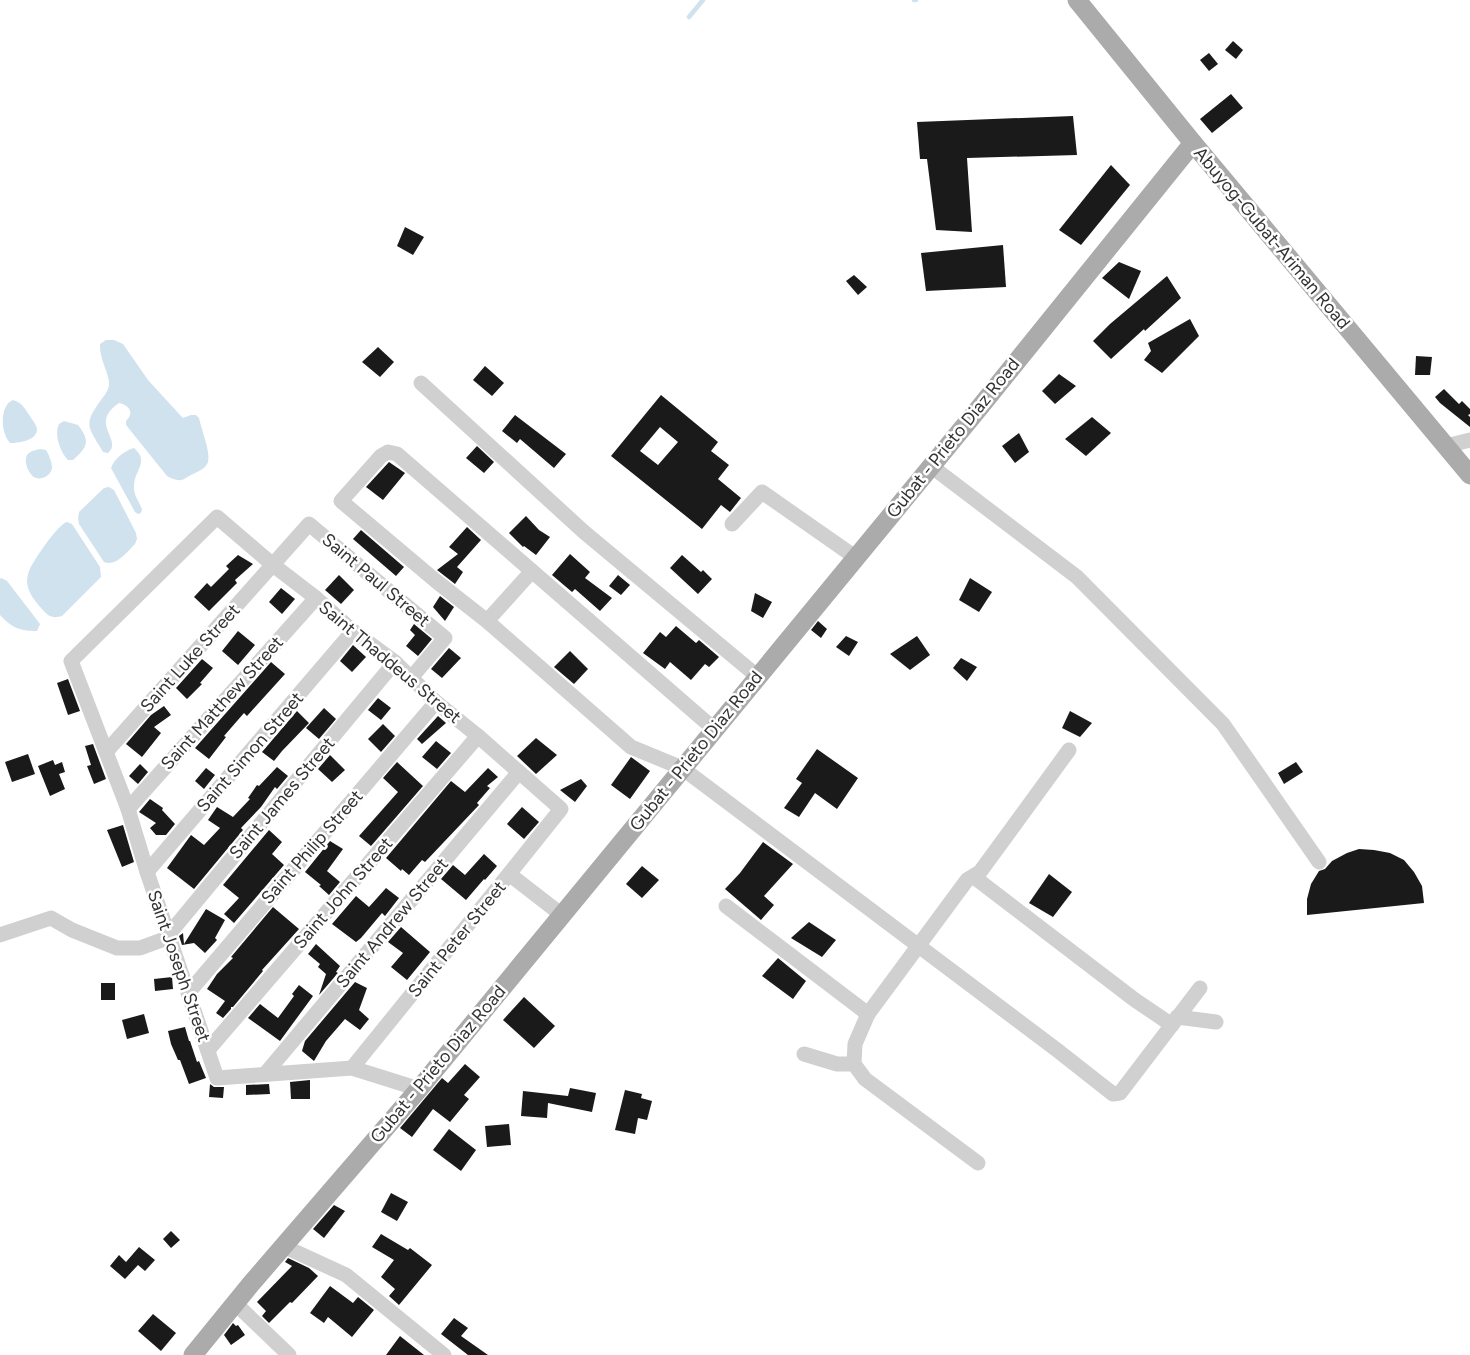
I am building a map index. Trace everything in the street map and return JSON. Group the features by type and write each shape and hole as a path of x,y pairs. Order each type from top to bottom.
{"main road":[{"name":"Abuyog-Gubat-Ariman Road","path":"1077,0 1193,143 1470,475"},
{"name":"Gubat - Prieto Diaz Road","path":"194,1355 283,1246 419,1089 931,466 1193,143"}],"street":[{"path":"421,383 584,532 757,676"},
{"path":"1446,446 1470,440"},
{"path":"714,729 397,454 388,452 381,456 341,502 436,581 488,621 631,747 682,768 1113,1094 1120,1093 1200,988"},
{"path":"931,466 1078,577 1222,724 1319,862"},
{"path":"732,524 762,492 855,557"},
{"name":"Saint Thaddeus Street","path":"71,661 217,517 316,598 353,631 395,662 436,702 478,736 560,809"},
{"name":"Saint Paul Street","path":"274,565 309,524 445,638 410,678"},
{"name":"Saint Luke Street","path":"106,752 274,565"},
{"path":"488,621 532,571"},
{"name":"Saint Matthew Street","path":"128,808 316,598"},
{"name":"Saint Simon Street","path":"147,872 353,631"},
{"name":"Saint Joseph Street","path":"71,661 128,808 147,872 217,1078 352,1068 419,1089"},
{"name":"Saint James Street","path":"169,935 395,662"},
{"name":"Saint Philip Street","path":"188,992 436,702"},
{"name":"Saint John Street","path":"208,1050 478,736"},
{"path":"978,1163 865,1079 854,1064 855,1044 868,1014 967,880 980,872 1069,750"},
{"name":"Saint Andrew Street","path":"265,1074 519,772"},
{"name":"Saint Peter Street","path":"352,1068 510,874 560,809"},
{"path":"510,874 562,915"},
{"path":"974,877 1135,1000 1174,1021 1216,1022"},
{"path":"726,906 868,1014"},
{"path":"0,935 51,918 72,930 117,948 140,948 169,935"},
{"path":"804,1054 836,1064 854,1064"},
{"path":"283,1246 346,1275 444,1355"},
{"path":"235,1303 289,1355"}],"water":[{"path":"106,340 114,340 123,344 148,380 183,418 196,415 199,418 209,458 203,469 181,480 167,476 126,425 130,410 119,403 110,411 106,418 112,448 108,453 103,452 91,431 90,421 91,416 109,386 100,350 100,344"},
{"path":"13,400 23,406 37,430 36,434 30,439 10,443 4,432 3,419 6,407"},
{"path":"64,421 78,425 86,440 84,448 73,460 68,460 60,448 57,433 59,424"},
{"path":"134,448 141,458 134,486 135,495 142,509 141,513 138,514 135,512 111,468 120,456"},
{"path":"40,449 46,450 52,468 47,475 42,478 36,478 30,472 26,458 30,452"},
{"path":"109,487 114,490 136,533 137,539 135,544 121,558 108,563 104,562 79,524 78,518 79,512 104,488"},
{"path":"67,522 72,524 100,567 101,577 62,616 53,617 48,615 32,597 27,578 31,566 46,544 58,529"},
{"path":"1,578 7,581 40,624 37,631 17,628 0,615"}],"building":[{"path":"1233,41 1243,50 1236,59 1225,50"},
{"path":"1209,53 1218,64 1209,71 1200,60"},
{"path":"1231,94 1243,108 1212,133 1200,119"},
{"path":"1073,116 1077,155 967,158 972,232 936,230 927,159 920,159 917,122"},
{"path":"1111,165 1130,185 1081,245 1059,230"},
{"path":"405,227 424,237 413,255 397,246"},
{"path":"1003,245 1006,287 926,291 921,253"},
{"path":"1119,262 1141,271 1129,299 1102,278"},
{"path":"854,275 867,287 858,295 846,281"},
{"path":"1167,276 1181,298 1111,359 1093,341 1110,324"},
{"path":"1190,319 1199,336 1162,373 1144,360 1151,351 1148,343"},
{"path":"378,347 394,362 380,377 362,362"},
{"path":"1416,356 1432,357 1430,375 1415,375"},
{"path":"485,366 504,383 492,396 473,380"},
{"path":"1059,374 1076,386 1055,404 1042,391"},
{"path":"1444,389 1459,404 1462,401 1470,409 1470,414 1468,415 1470,417 1470,427 1435,397"},
{"path":"661,395 718,442 711,451 729,465 718,479 741,498 730,512 721,505 702,529 611,456","holes":["660,427 678,442 658,465 640,451"]},
{"path":"515,415 566,454 554,468 520,439 517,443 502,431"},
{"path":"1092,417 1111,433 1086,456 1065,439"},
{"path":"1019,433 1029,452 1015,463 1002,446"},
{"path":"477,446 494,462 484,473 466,458"},
{"path":"389,462 405,473 383,500 366,487"},
{"path":"526,516 539,530 550,537 536,555 523,547 509,533"},
{"path":"467,527 481,540 457,567 463,572 455,584 437,570 458,554 449,547"},
{"path":"361,530 404,567 396,576 353,539"},
{"path":"570,554 590,572 585,578 612,598 600,611 575,589 572,592 552,575"},
{"path":"238,555 253,564 235,580 237,583 209,611 194,597 207,583 211,587 229,569 226,566"},
{"path":"682,555 712,579 698,594 670,568"},
{"path":"339,575 354,590 341,604 325,590"},
{"path":"618,575 630,585 621,595 609,586"},
{"path":"970,578 992,592 979,612 959,600"},
{"path":"281,588 295,599 282,614 269,602"},
{"path":"755,593 772,602 763,618 751,611"},
{"path":"440,596 454,607 445,621 433,607"},
{"path":"818,621 827,629 821,638 811,630"},
{"path":"414,624 432,639 418,656 406,646 415,635 410,630"},
{"path":"676,626 696,643 699,640 719,657 709,667 705,664 691,680 670,662 665,669 643,653 660,632 666,637"},
{"path":"238,631 255,645 238,665 222,651"},
{"path":"846,636 858,642 849,656 836,647"},
{"path":"917,636 930,655 910,670 890,654"},
{"path":"353,645 366,657 352,672 340,661"},
{"path":"449,648 461,658 442,678 431,669"},
{"path":"570,651 588,669 574,684 554,667"},
{"path":"961,658 977,667 967,681 953,668"},
{"path":"202,659 213,668 200,683 202,684 187,699 176,688"},
{"path":"271,662 285,674 247,716 244,713 224,736 226,737 209,759 195,748"},
{"path":"68,679 80,711 68,715 57,683"},
{"path":"378,698 391,708 381,720 368,710"},
{"path":"164,706 171,715 154,727 161,733 142,757 126,744 151,715"},
{"path":"324,708 336,719 319,739 306,728"},
{"path":"297,711 309,723 274,761 262,752"},
{"path":"1070,711 1092,723 1080,737 1062,728"},
{"path":"438,716 446,723 422,744 417,739"},
{"path":"383,724 395,736 381,752 368,739"},
{"path":"536,738 557,755 536,774 517,756"},
{"path":"436,741 451,753 437,769 422,757"},
{"path":"93,744 106,779 94,784 87,766 91,765 85,746"},
{"path":"817,749 858,778 837,809 815,793 799,817 784,808 802,783 796,779"},
{"path":"28,754 35,774 12,782 5,762"},
{"path":"330,755 345,770 332,782 318,769"},
{"path":"631,757 650,771 630,799 611,785"},
{"path":"53,760 55,765 62,762 65,772 59,774 65,789 50,796 38,766"},
{"path":"397,762 423,786 371,846 359,836 398,792 383,778"},
{"path":"1296,762 1303,772 1284,784 1278,773"},
{"path":"140,764 148,772 138,784 129,776"},
{"path":"277,767 288,776 277,789 275,787 261,807 241,828 243,830 194,889 167,868 191,835 204,845 220,828 208,820 217,807 233,817 250,799 248,798 257,785 259,786"},
{"path":"206,768 215,775 204,789 195,781"},
{"path":"488,768 498,777 487,786 490,788 477,803 479,805 425,862 422,860 409,875 402,869 401,871 386,858 451,781 465,792"},
{"path":"581,779 587,786 575,802 560,790"},
{"path":"150,799 163,808 162,810 175,824 166,835 156,835 150,828 156,823 139,812"},
{"path":"522,807 539,822 524,839 507,824"},
{"path":"123,825 134,862 122,867 107,830"},
{"path":"269,830 282,842 272,854 284,865 234,923 224,914 239,898 223,885"},
{"path":"330,841 343,849 327,871 340,882 329,895 319,886 321,885 305,872"},
{"path":"763,842 793,864 764,896 774,905 761,920 725,889 740,873"},
{"path":"1359,849 1390,853 1404,860 1422,886 1424,903 1307,915 1307,899 1311,884 1319,871 1325,869 1332,861"},
{"path":"484,854 497,866 466,900 441,879 453,865 465,875"},
{"path":"642,866 659,880 642,898 626,884"},
{"path":"1049,874 1072,892 1053,917 1029,903"},
{"path":"386,888 399,898 385,916 382,913 356,942 332,924 356,896 369,907"},
{"path":"273,907 299,929 262,970 223,1018 216,1013 225,1001 207,989 217,974 233,958 231,957"},
{"path":"206,909 225,920 215,938 217,940 205,953 194,943 182,945 179,936 183,933 184,944"},
{"path":"809,922 836,940 822,957 791,938"},
{"path":"401,927 430,952 407,980 391,967 403,953 388,942"},
{"path":"316,944 340,966 336,972 338,973 319,995 326,974 318,967 320,964 308,954"},
{"path":"778,958 806,981 793,999 762,976"},
{"path":"172,977 173,989 155,991 154,979"},
{"path":"355,982 367,988 359,1010 369,1019 360,1030 345,1019 326,1041 314,1061 302,1051 305,1041"},
{"path":"101,983 115,983 115,1000 101,1000"},
{"path":"299,985 313,996 280,1041 248,1018 260,1004 278,1018 294,996 292,994"},
{"path":"524,997 555,1026 534,1048 503,1020"},
{"path":"144,1014 149,1033 127,1039 122,1020"},
{"path":"185,1027 197,1062 199,1061 206,1078 189,1084 180,1060 178,1060 171,1044 168,1031"},
{"path":"465,1064 480,1077 464,1095 469,1099 450,1122 433,1109 412,1137 400,1128 442,1078 448,1083"},
{"path":"310,1080 310,1099 291,1099 290,1082"},
{"path":"210,1084 214,1087 224,1087 223,1098 209,1097"},
{"path":"269,1084 270,1094 246,1095 246,1085"},
{"path":"570,1088 596,1093 592,1112 548,1103 547,1118 521,1116 523,1091 568,1096"},
{"path":"625,1090 642,1094 641,1098 652,1101 647,1120 638,1118 635,1134 615,1130"},
{"path":"509,1124 511,1145 487,1147 485,1126"},
{"path":"449,1129 476,1150 461,1171 433,1150"},
{"path":"391,1193 408,1202 397,1221 381,1212"},
{"path":"334,1205 345,1211 324,1238 313,1229"},
{"path":"171,1231 180,1240 171,1248 163,1239"},
{"path":"381,1234 408,1250 410,1248 432,1265 399,1305 389,1296 395,1289 381,1277 394,1260 372,1247"},
{"path":"139,1247 155,1260 145,1271 138,1265 125,1279 110,1266 119,1255 126,1262"},
{"path":"288,1258 309,1268 318,1276 269,1323 262,1316 266,1311 257,1302 292,1266 285,1262"},
{"path":"330,1286 353,1303 358,1297 374,1310 352,1337 328,1317 324,1323 310,1313"},
{"path":"153,1314 176,1333 161,1351 138,1331"},
{"path":"454,1318 468,1328 461,1336 488,1355 468,1355 441,1334"},
{"path":"233,1323 236,1326 238,1325 245,1335 231,1345 224,1335"},
{"path":"400,1336 424,1355 386,1355"}],"waterway":[{"path":"689,17 703,0"}]}
